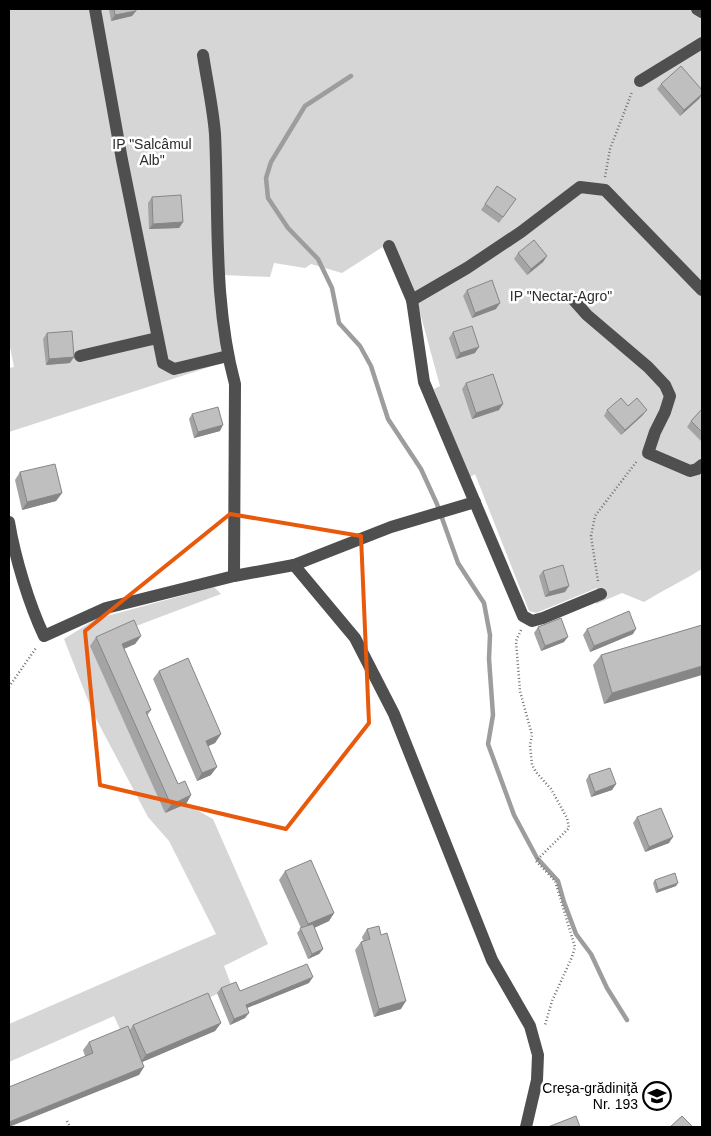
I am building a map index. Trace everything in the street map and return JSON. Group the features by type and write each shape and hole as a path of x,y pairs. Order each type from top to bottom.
{"street":[{"path":"95,9 122,160 157,338 164,363 174,369 228,356"},
{"path":"697,9 702,12"},
{"path":"640,81 702,43"},
{"path":"203,55 215,132 219,263 228,356 235,384 234,576"},
{"path":"412,300 475,263 521,232 580,187 606,190 702,290"},
{"path":"389,246 412,300 424,382 523,616 532,621 543,618 601,594"},
{"path":"571,296 587,315 648,367 665,386 670,396 648,453 690,471 702,465"},
{"path":"80,356 157,338"},
{"path":"9,522 12,543 38,624 44,636 106,608 234,576 294,565 391,527 475,502"},
{"path":"294,565 355,638 394,714 492,960 530,1026 538,1055 537,1080 526,1127"}],"path":[{"path":"606,190 610,149 634,87 640,81"},
{"path":"601,594 591,536 594,516 638,460 648,453"},
{"path":"532,621 520,630 516,641 520,691 532,735 530,745 532,765 551,789 567,818 569,828 536,861 555,881 575,946 552,1001 545,1026 533,1037"},
{"path":"9,687 44,636"},
{"path":"68,1121 70,1127"}],"highlighted area":[{"path":"230,514 361,536 369,723 286,829 100,785 85,631"}],"green space":[{"path":"9,9 702,9 702,569 644,602 622,593 596,604 597,588 536,613 529,611 475,474 469,478 434,389 440,386 419,309 392,241 342,273 311,264 305,268 274,263 270,277 223,275 234,359 9,432 9,368 14,367 9,342"},
{"path":"214,587 221,594 128,629 91,646 165,813 186,804 213,819 268,944 224,966 232,987 202,1001 122,1034 114,1016 9,1062 9,1024 216,934 169,841 148,817 93,713 64,639 96,619"}],"building":[{"path":"114,9 136,9 136,11 115,15"},
{"path":"681,66 702,90 702,94 684,110 661,84"},
{"path":"497,186 516,199 503,217 485,204"},
{"path":"181,195 183,222 153,224 152,197"},
{"path":"534,240 547,256 531,269 518,253"},
{"path":"492,280 500,303 475,313 467,290"},
{"path":"472,326 479,347 460,353 453,332"},
{"path":"72,331 74,357 49,359 47,333"},
{"path":"493,374 503,404 476,413 466,383"},
{"path":"621,398 628,406 637,398 647,410 625,430 607,410"},
{"path":"218,407 223,425 198,432 192,414"},
{"path":"702,409 702,432 691,421"},
{"path":"55,464 62,493 27,502 20,472"},
{"path":"563,565 569,586 549,592 543,571"},
{"path":"629,611 636,629 594,646 587,629"},
{"path":"561,618 568,637 545,646 538,627"},
{"path":"134,620 141,636 122,644 151,710 146,712 178,784 185,781 191,795 171,805 96,637"},
{"path":"702,625 702,666 612,693 601,655"},
{"path":"188,658 221,734 206,741 217,767 202,773 159,671"},
{"path":"610,768 616,784 595,792 589,775"},
{"path":"661,808 673,837 649,847 637,817"},
{"path":"311,860 334,913 308,924 285,871"},
{"path":"675,873 678,883 658,890 655,880"},
{"path":"313,924 323,949 312,954 300,928"},
{"path":"379,926 381,935 387,933 406,1001 379,1009 361,942 370,939 367,929"},
{"path":"307,964 313,977 246,1005 249,1013 234,1019 221,988 236,982 240,991"},
{"path":"208,993 221,1023 146,1055 133,1025"},
{"path":"128,1026 144,1067 9,1122 9,1087 93,1053 89,1042"},
{"path":"576,1116 580,1127 548,1127"},
{"path":"682,1116 693,1127 670,1127"}],"waterway":[{"path":"351,76 305,106 271,162 266,178 268,198 288,228 318,259 332,288 339,323 360,346 371,366 388,419 421,469 437,504 458,563 484,603 490,635 489,659 493,715 488,744 514,815 537,858 558,881 576,934 591,954 607,988 627,1020"}],"place":[{"name":"Creşa-grădiniţă Nr. 193","path":"657,1096"}],"park label":[{"name":"IP \"Salcâmul Alb\"","path":"152,152"},
{"name":"IP \"Nectar-Agro\"","path":"561,296"}]}
